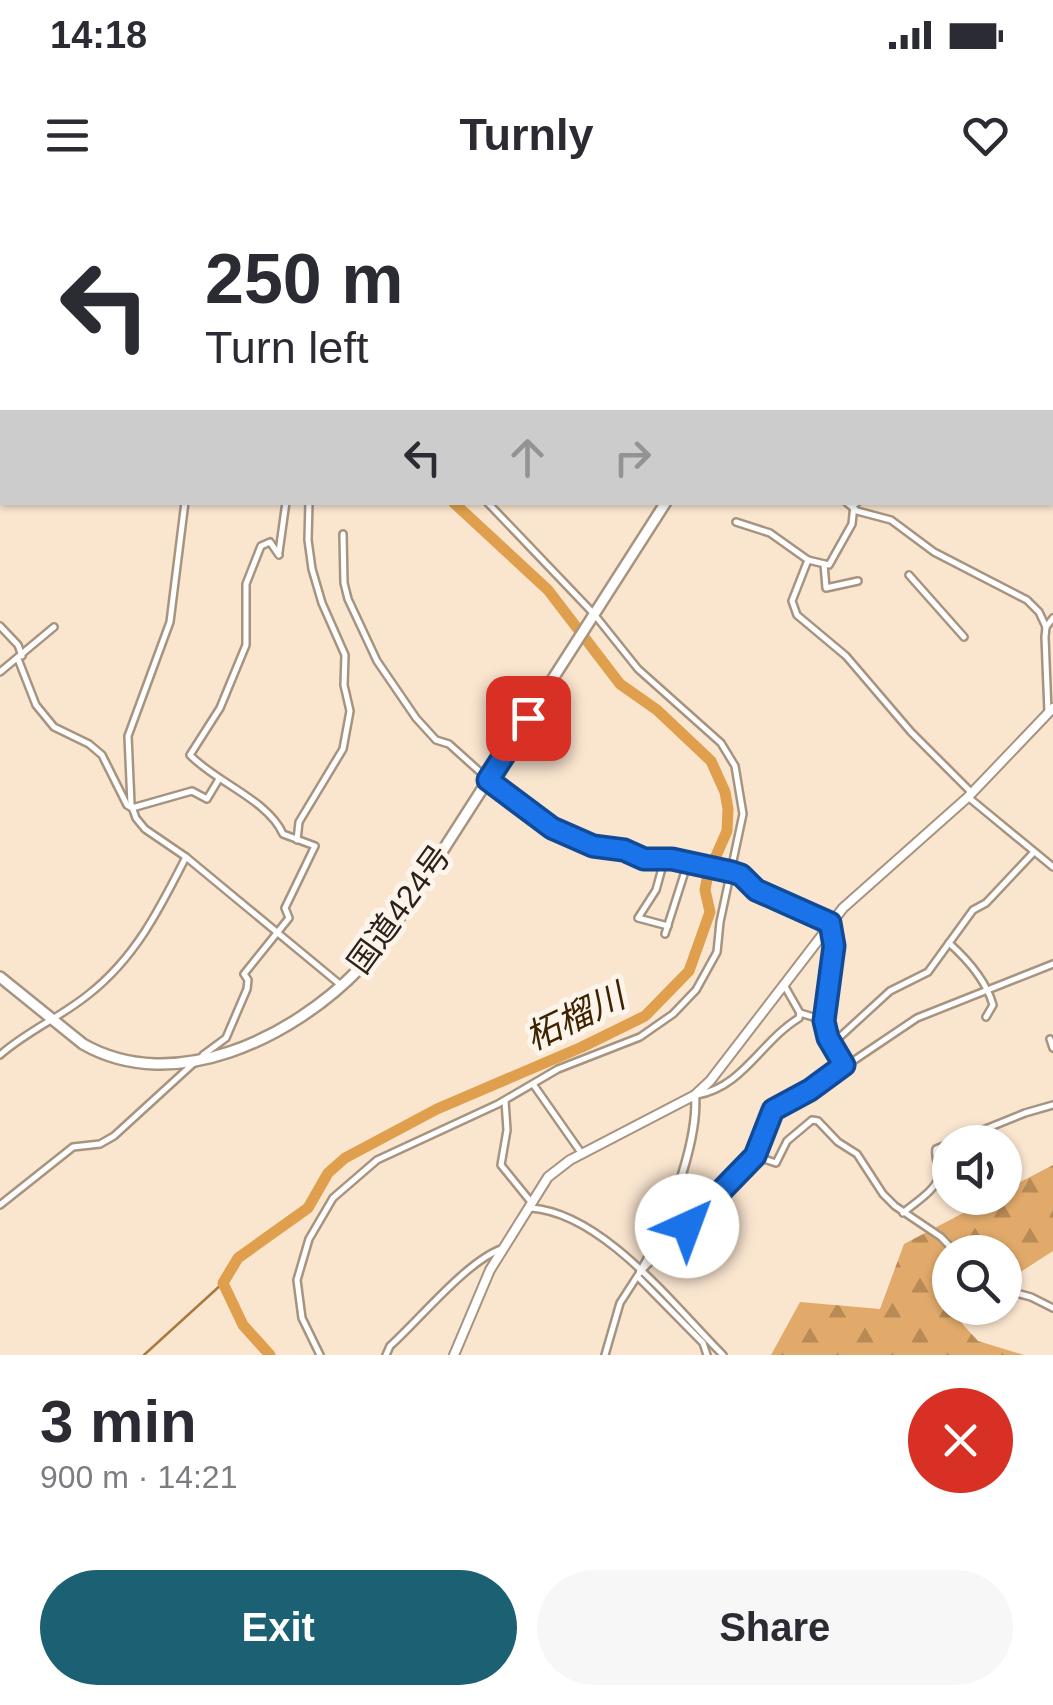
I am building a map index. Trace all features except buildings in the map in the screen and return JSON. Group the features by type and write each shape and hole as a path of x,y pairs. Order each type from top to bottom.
{"highway":[{"name":"国道424号","path":"0,977 83,1044 114,1058 151,1065 228,1052 272,1034 306,1014 342,986 378,947 664,505"}],"main road":[{"path":"454,1355 501,1249 556,1170 695,1095 724,1066 830,923 861,890 970,795 1051,710"}],"street":[{"path":"186,505 170,622 128,736 132,808 145,829 186,856 342,986"},
{"path":"0,1205 73,1147 100,1144 114,1136 196,1060 226,1038 247,990 244,974 289,918 285,908 315,846 283,834 278,821 264,808 190,756 233,681 246,645 246,584 260,546 270,542 279,555 286,505"},
{"path":"296,840 299,822 343,749 350,712 344,686 345,656 312,569 309,505"},
{"path":"320,1355 302,1318 297,1280 309,1239 333,1198 377,1160 505,1100 558,1068 640,1037 673,1014 696,990 717,952 742,814 735,766 721,743 638,668 490,505"},
{"path":"736,522 770,534 808,560 830,565 852,524 856,506 891,520 934,552 1027,600 1046,626 1044,666 1051,710"},
{"path":"342,534 348,599 396,692 436,740 449,744 488,780 552,828 593,846 624,850 644,859 689,862 741,875 756,890 830,923 834,946 824,1021 844,1065"},
{"path":"808,560 792,601 797,615 846,656 970,795 1053,867"},
{"path":"824,564 826,588 858,581"},
{"path":"909,575 964,637"},
{"path":"1046,626 1053,618"},
{"path":"0,626 18,645 36,705 54,727 102,755 126,805 132,808 192,792 207,798 219,778"},
{"path":"0,672 54,626"},
{"path":"832,1045 890,990 928,972 973,910 986,902 1034,852"},
{"path":"0,1055 86,997 136,948 186,856"},
{"path":"664,860 656,890 638,918 668,926"},
{"path":"665,934 689,862"},
{"path":"949,943 971,962 989,990 993,1005 986,1017"},
{"path":"639,1275 755,1156 773,1110 810,1090 917,1018 1053,964"},
{"path":"784,985 800,1013 824,1021"},
{"path":"605,1355 620,1303 656,1245 694,1130 695,1095 710,1093 737,1079 754,1056 800,1013"},
{"path":"1050,1039 1053,1048"},
{"path":"530,1084 582,1154"},
{"path":"505,1100 507,1130 501,1165 529,1205 549,1209 596,1231 703,1343 706,1355"},
{"path":"903,1214 936,1182 940,1172 934,1156 936,1149 1024,1112 1053,1105"},
{"path":"755,1156 776,1163 786,1141 812,1120 818,1120 838,1142 857,1154 883,1194 903,1214 939,1235"},
{"path":"386,1355 390,1346 464,1272 486,1254 501,1249"},
{"path":"639,1275 723,1355"},
{"path":"1022,1295 1053,1308"}],"green space":[{"path":"1053,1165 1053,1251 1022,1271 1022,1235 932,1235 932,1325 963,1325 978,1341 1024,1355 771,1355 800,1302 880,1309 904,1244 959,1215 1022,1215 1022,1181"}],"waterway":[{"name":"柘榴川","path":"270,1355 243,1325 223,1283 238,1258 308,1208 328,1173 345,1158 437,1109 645,1016 689,971 710,912 705,890 727,831 728,809 711,761 657,710 620,684 548,590 456,505"},
{"path":"144,1355 223,1283"}],"route":[{"path":"528,718 488,780 552,828 593,846 624,850 644,859 672,859 741,875 756,890 830,923 834,946 824,1021 828,1038 844,1065 773,1110 755,1156 687,1226"}]}
